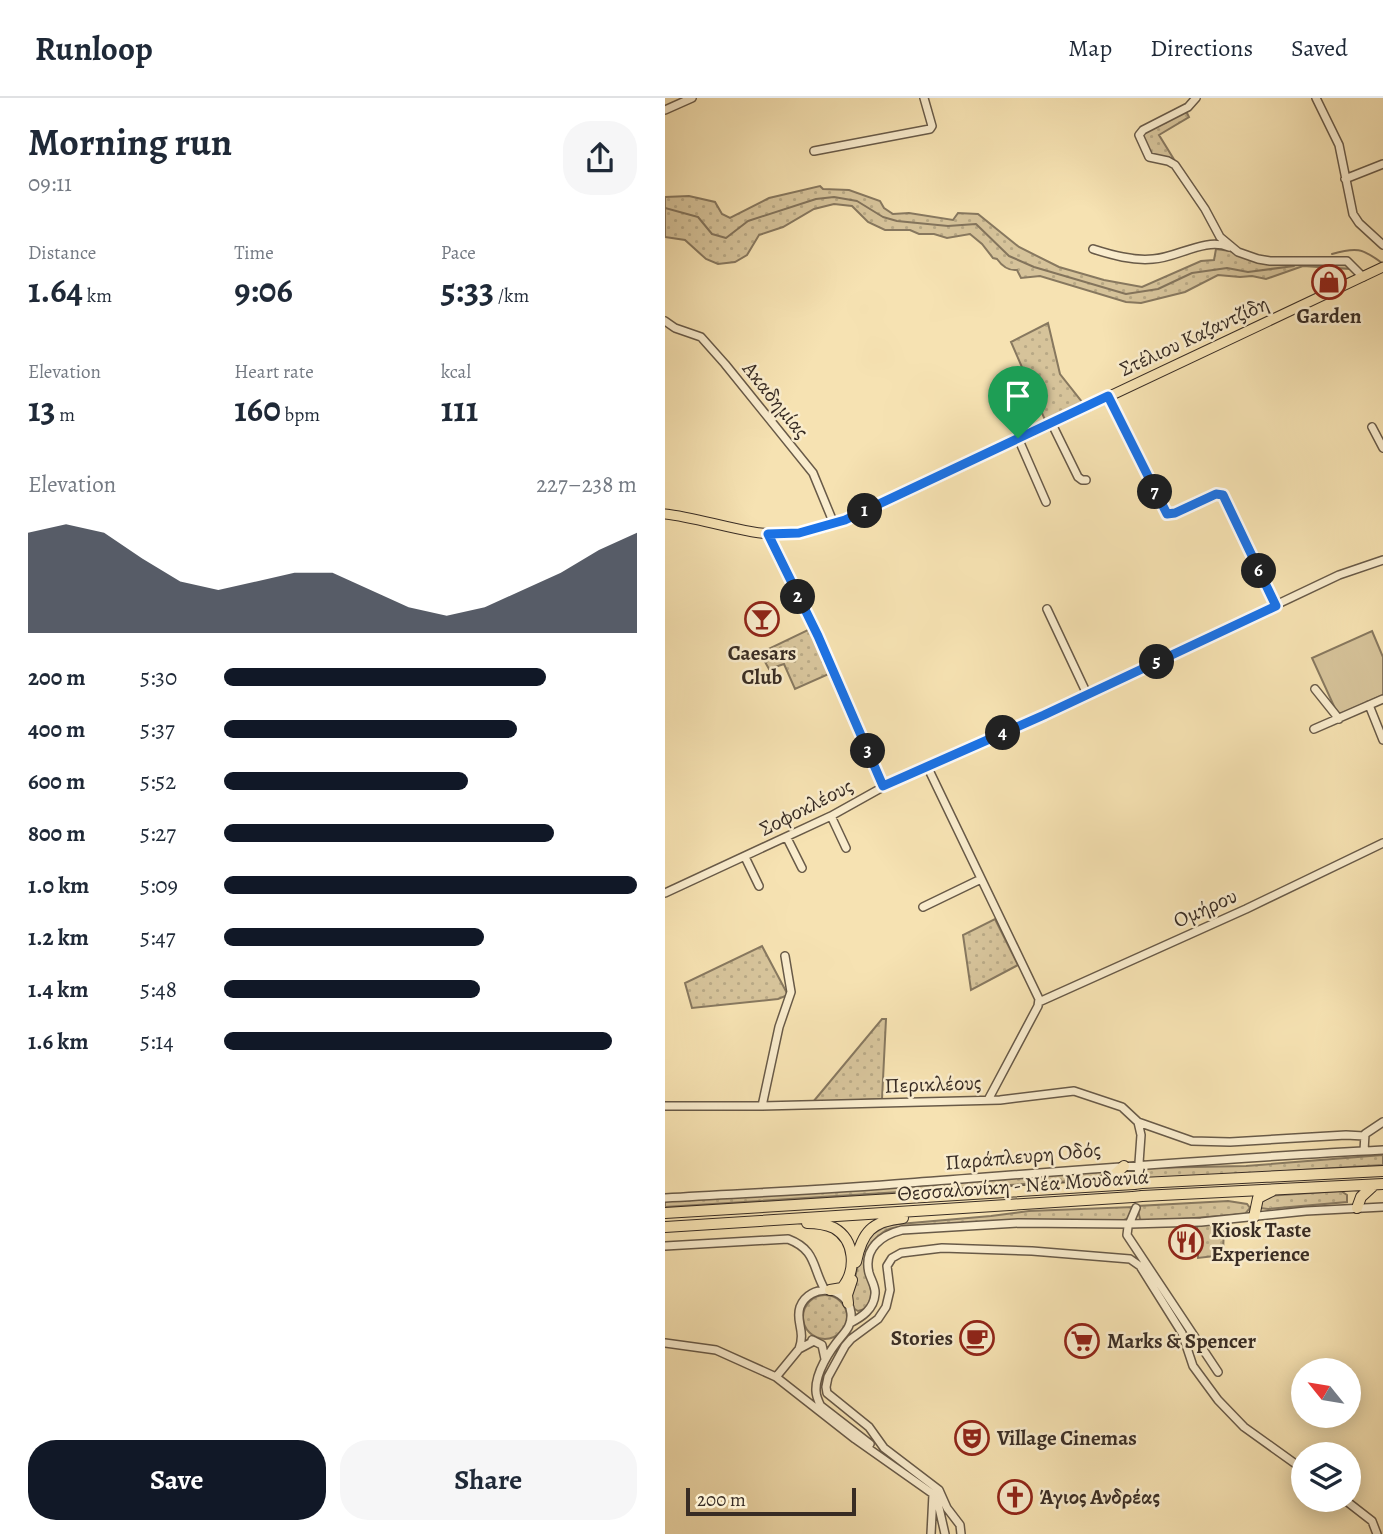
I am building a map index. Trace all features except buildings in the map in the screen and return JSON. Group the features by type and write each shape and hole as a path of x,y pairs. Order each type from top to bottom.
{"highway":[{"path":"1062,1187 1104,1181 1124,1166"},
{"name":"Θεσσαλονίκη - Νέα Μουδανιά","path":"665,1213 947,1197 1138,1181 1383,1171"},
{"path":"1357,1208 1361,1196 1379,1185"},
{"name":"Θεσσαλονίκη - Νέα Μουδανιά","path":"666,1227 1289,1188 1379,1185"},
{"path":"1339,1187 1352,1197 1357,1208"},
{"path":"1254,1217 1258,1198 1289,1188"},
{"path":"1234,1192 1250,1203 1254,1217"},
{"path":"849,1307 847,1295 859,1244 875,1225 891,1219 992,1212 1036,1203"},
{"path":"666,1227 800,1223 828,1226 845,1238 852,1258 846,1284 838,1290 828,1290"}],"main road":[{"name":"Στέλιου Καζαντζίδη","path":"665,514 768,534 799,533 834,524 1383,267"}],"street":[{"path":"665,110 692,98"},
{"path":"814,151 930,129 932,126 924,98"},
{"path":"1196,98 1188,107 1143,130 1140,137 1149,156 1168,161 1175,166 1205,209 1220,237 1230,247"},
{"path":"1328,98 1317,100 1337,141 1355,217 1383,245"},
{"path":"1345,178 1383,164"},
{"path":"1093,250 1152,260 1223,244 1258,259 1346,261 1363,276"},
{"name":"Ακαδημίας","path":"665,321 675,328 701,337 725,364 813,474 834,524"},
{"path":"1108,396 1167,514 1216,494 1223,495 1276,606"},
{"path":"1051,422 1078,477 1086,480"},
{"path":"1373,427 1383,448"},
{"path":"1018,438 1046,502"},
{"path":"768,534 818,636 883,786"},
{"name":"Σοφοκλέους","path":"665,893 787,838 883,786 1087,694 1339,575 1383,560"},
{"path":"1047,609 1087,694"},
{"path":"1315,689 1339,719"},
{"path":"1314,729 1383,699"},
{"path":"1369,705 1383,740"},
{"path":"927,766 1039,1002 988,1100"},
{"path":"831,816 846,848"},
{"path":"787,838 802,868"},
{"path":"1381,844 1383,854"},
{"name":"Ομήρου","path":"1039,1002 1280,893 1381,844"},
{"path":"745,857 759,886"},
{"path":"923,907 981,879"},
{"path":"762,1106 779,1027 791,992 785,956"},
{"path":"995,1088 1000,1100"},
{"name":"Περικλέους","path":"665,1105 762,1106 1000,1100 1074,1091 1122,1107 1139,1122 1192,1141 1230,1142 1364,1136"},
{"path":"1138,1181 1141,1135 1139,1122"},
{"path":"1364,1151 1364,1136 1383,1122"},
{"name":"Παράπλευρη Οδός","path":"665,1198 905,1184 1140,1164 1383,1150"},
{"path":"825,1414 816,1388 825,1363 851,1323 867,1312 873,1304 876,1294 868,1270 868,1259 873,1247 886,1234 902,1230 996,1224 1201,1222 1383,1207"},
{"path":"1127,1235 1136,1208"},
{"path":"1106,1223 1119,1228 1127,1235 1218,1372"},
{"path":"1130,1224 1136,1248"},
{"path":"665,1246 784,1238 806,1250 828,1290"},
{"path":"961,1533 939,1490 884,1448 869,1427 827,1393 828,1377 848,1342 882,1314 890,1295 887,1266 896,1255 942,1248 1125,1258 1140,1266 1182,1333 1193,1366 1221,1404 1244,1427 1291,1461"},
{"path":"814,1293 817,1272"},
{"path":"799,1349 802,1330 798,1318 801,1306 814,1293 828,1290 837,1293 858,1313 867,1312"},
{"path":"849,1307 851,1323"},
{"path":"802,1330 825,1350 825,1363"},
{"path":"776,1377 799,1349 816,1341 827,1343 841,1338"},
{"path":"665,1343 716,1350 776,1377 839,1422"},
{"path":"821,1406 933,1494 940,1509 943,1534"},
{"path":"839,1422 848,1411"},
{"path":"848,1429 857,1418"},
{"path":"931,1534 933,1494"},
{"path":"940,1509 943,1534"},
{"path":"1360,1512 1372,1521 1377,1534"},
{"path":"943,1524 946,1529 953,1529 956,1526 955,1519"}],"shaded area":[{"path":"1186,111 1189,117 1159,135 1175,161 1150,154 1142,134"},
{"path":"820,186 823,189 849,190 880,201 884,208 893,214 909,213 953,220 958,213 978,214 1019,247 1059,267 1142,287 1201,261 1214,260 1216,249 1230,251 1246,258 1346,263 1352,269 1303,266 1266,279 1218,275 1185,292 1141,303 1126,302 1040,276 1021,278 1017,270 1003,266 970,234 947,238 910,230 885,230 868,222 852,206 834,204 814,209 783,227 759,235 747,255 735,262 718,264 706,259 685,240 665,237 665,197 689,196 715,202 722,214 730,218 769,198"},
{"path":"1048,323 1060,374 1082,402 1045,420 1011,342"},
{"path":"812,628 831,673 795,689 784,664 769,669 760,653"},
{"path":"1372,631 1383,657 1383,695 1338,715 1312,658"},
{"path":"995,919 1018,965 971,990 963,935"},
{"path":"762,946 788,995 778,999 692,1008 685,983"},
{"path":"882,1019 886,1019 882,1099 813,1102"},
{"path":"1383,1155 1383,1165 1142,1180 1143,1168 1246,1166"},
{"path":"1118,1169 1102,1179 665,1207 665,1200"},
{"path":"1341,1191 1347,1195 1347,1202 1260,1208 1260,1200 1268,1196"},
{"path":"1228,1201 1247,1204 1250,1208 1245,1214 1143,1222 1137,1206"},
{"path":"1133,1207 1129,1218 1124,1220 987,1222 907,1226 887,1230 873,1242 866,1254 864,1263 870,1285 870,1300 865,1309 858,1311 853,1308 850,1299 861,1252 871,1235 888,1225 1029,1211"},
{"path":"1224,1223 1223,1255 1198,1258 1197,1225"},
{"path":"825,1295 841,1301 847,1317 841,1333 825,1339 809,1333 803,1317 809,1301"}],"waterway":[{"path":"665,208 698,217 712,234 726,238 748,221 816,199 834,197 857,201 883,217 897,221 948,226 976,224 1009,256 1034,267 1126,294 1158,289 1192,273 1227,268 1248,272 1294,266"},
{"path":"1332,254 1359,250 1382,263"}],"place":[{"name":"Garden","path":"1329,282"},
{"name":"Caesars Club","path":"762,619"},
{"name":"Kiosk Taste Experience","path":"1186,1242"},
{"name":"Stories","path":"977,1338"},
{"name":"Marks & Spencer","path":"1082,1341"},
{"name":"Village Cinemas","path":"972,1438"},
{"name":"Άγιος Ανδρέας","path":"1015,1497"}],"route":[{"path":"1108,396 1167,514 1216,494 1223,495 1276,606 1044,715 883,786 818,636 768,534 799,533 845,520 1018,438 1108,396"}]}
